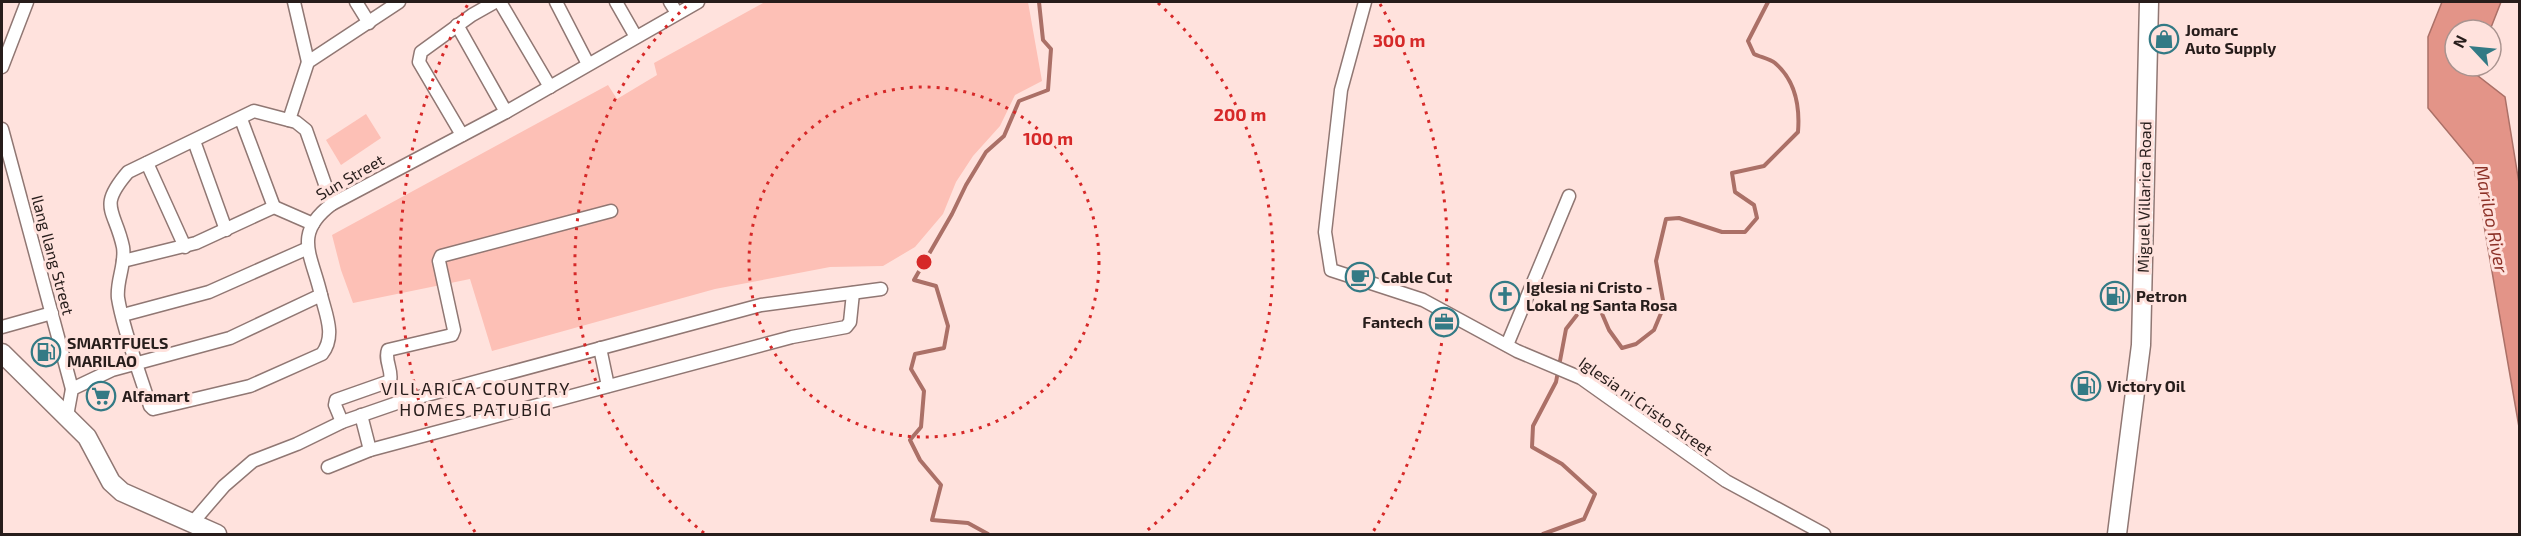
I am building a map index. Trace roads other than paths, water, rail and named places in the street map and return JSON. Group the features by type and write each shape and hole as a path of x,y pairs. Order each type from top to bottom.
{"main road":[{"name":"Miguel Villarica Road","path":"2116,534 2140,345 2149,2"},
{"path":"2,353 87,436 111,482 122,492 217,534"}],"street":[{"path":"2,67 27,2"},
{"path":"289,120 308,62 294,2"},
{"path":"356,2 369,23"},
{"path":"308,62 399,2"},
{"path":"462,135 419,62 421,52 457,25 495,2"},
{"path":"500,2 550,87"},
{"path":"556,2 588,64"},
{"path":"616,2 636,37"},
{"path":"670,2 677,13"},
{"name":"Sun Street","path":"306,249 309,231 318,214 332,204 506,112 698,2"},
{"name":"Iglesia ni Cristo Street","path":"1365,2 1341,90 1324,232 1330,270 1423,300 1507,345 1581,378 1726,482 1824,534"},
{"path":"457,25 506,112"},
{"path":"123,315 209,292 306,249 314,265 330,335 329,345 322,354 250,386 153,409 150,406 136,362 118,298 123,248 108,204 114,188 128,172 254,111 289,120 306,130 332,204"},
{"path":"241,119 274,207 313,224"},
{"name":"Ilang Ilang Street","path":"2,129 72,389"},
{"path":"194,141 226,230"},
{"path":"147,163 184,247"},
{"path":"1507,345 1569,196"},
{"path":"123,261 184,247 274,207"},
{"path":"342,422 335,405 336,400 390,381 386,355 388,350 452,335 454,330 439,261 441,256 611,211"},
{"path":"193,522 224,486 253,461 361,415 397,403 761,305 881,289"},
{"path":"328,467 370,450 792,337 846,327 850,322 853,293"},
{"path":"67,416 72,389 112,370 136,362 230,338 321,295"},
{"path":"2,327 52,313"},
{"path":"600,348 608,386"},
{"path":"361,415 370,450"}],"water":[{"name":"Marilao River","path":"2442,2 2501,2 2495,18 2443,18 2443,78 2481,78 2505,97 2519,183 2519,427 2473,162 2428,108 2428,37"}],"waterway":[{"path":"988,534 968,523 932,520 941,485 920,460 910,440 921,427 924,391 911,369 915,354 944,348 948,326 936,286 914,280 986,152 1004,136 1019,101 1048,90 1051,49 1043,40 1039,2"},
{"path":"1543,534 1584,519 1595,494 1562,464 1532,447 1533,426 1556,382 1566,329 1580,311 1597,302 1609,330 1622,348 1636,344 1654,330 1664,306 1656,261 1666,219 1679,218 1722,232 1745,232 1757,218 1754,205 1735,192 1732,173 1764,166 1798,132 1797,104 1788,78 1775,63 1754,54 1748,41 1768,2"}],"place":[{"name":"Jomarc Auto Supply","path":"2164,39"},
{"name":"Cable Cut","path":"1360,277"},
{"name":"Iglesia ni Cristo - Lokal ng Santa Rosa","path":"1505,296"},
{"name":"Petron","path":"2115,296"},
{"name":"Fantech","path":"1444,322"},
{"name":"SMARTFUELS MARILAO","path":"46,352"},
{"name":"Victory Oil","path":"2086,386"},
{"name":"Alfamart","path":"101,396"}],"district":[{"name":"VILLARICA COUNTRY HOMES PATUBIG","path":"476,399"}]}
